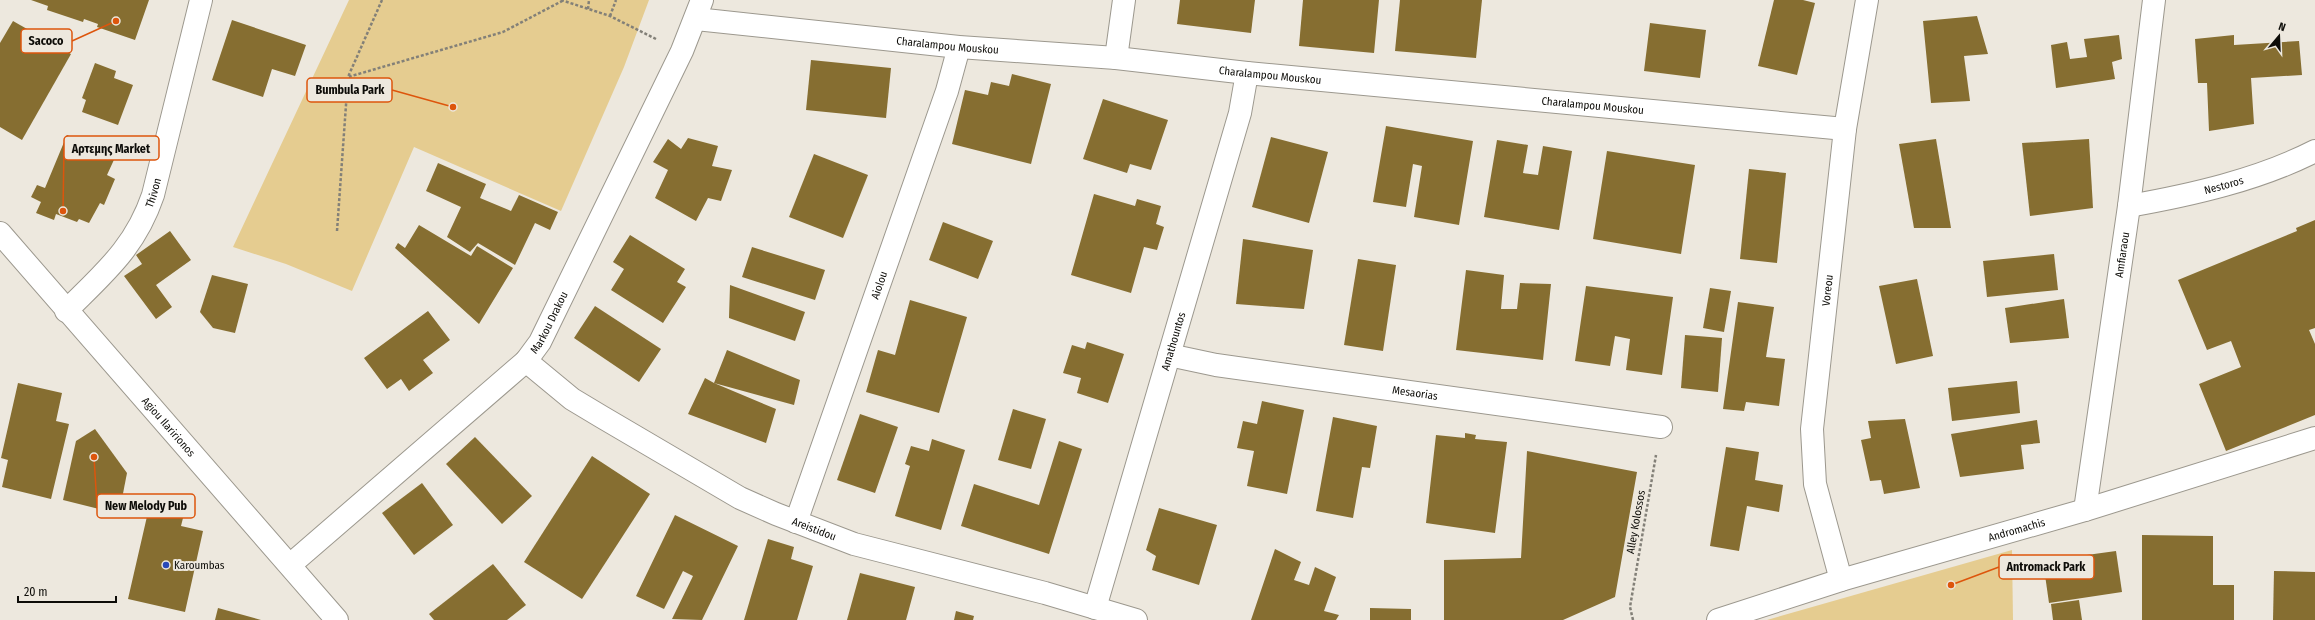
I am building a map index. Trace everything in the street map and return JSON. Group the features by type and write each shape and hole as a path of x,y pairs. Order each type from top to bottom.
{"street":[{"name":"Thivon","path":"66,311 121,257 146,218 201,0"},
{"path":"1116,58 1124,0"},
{"name":"Voreou","path":"1841,580 1815,484 1812,429 1845,129 1867,0"},
{"name":"Amfiaraou","path":"2085,510 2129,206 2154,0"},
{"name":"Charalampou Mouskou","path":"699,10 959,47 1116,58 1247,73 1845,129"},
{"name":"Markou Drakou","path":"290,565 526,361 552,322 682,51 699,10"},
{"name":"Aiolou","path":"796,522 947,92 959,47"},
{"name":"Amathountos","path":"1095,608 1240,113 1247,73"},
{"name":"Nestoros","path":"2129,206 2162,200 2265,172 2315,151"},
{"name":"Agiou Ilaririonos","path":"0,233 66,311 337,620"},
{"name":"Mesaorias","path":"1169,355 1216,365 1661,427"},
{"name":"Areistidou","path":"526,361 572,399 602,417 740,498 796,522 854,544 1136,620"},
{"name":"Andromachis","path":"1718,620 1841,580 2085,510 2315,438"}],"path":[{"path":"337,231 348,77 382,0"},
{"path":"348,77 503,32 564,0 610,16 682,51"},
{"path":"588,9 589,0"},
{"path":"610,16 616,0"},
{"name":"Alley Kolossos","path":"1633,620 1630,607 1661,427"}],"shaded area":[{"path":"349,0 649,0 624,67 561,211 414,147 352,291 286,264 233,247"},
{"path":"2012,550 2013,620 1767,620"}],"building":[{"path":"31,0 149,0 135,40 97,27 98,24 84,19 83,22 47,10 48,6"},
{"path":"1180,0 1255,0 1251,33 1177,24"},
{"path":"1303,0 1379,0 1374,53 1299,46"},
{"path":"1400,0 1482,0 1476,58 1395,51"},
{"path":"1774,0 1803,0 1815,3 1797,75 1758,66"},
{"path":"1977,16 1988,54 1964,56 1970,101 1931,103 1923,21"},
{"path":"232,20 306,45 295,76 272,69 263,97 212,80"},
{"path":"13,21 71,54 22,140 0,127 0,43"},
{"path":"1650,23 1706,30 1700,78 1644,71"},
{"path":"2119,35 2122,59 2112,62 2115,79 2056,88 2051,45 2067,42 2070,59 2087,57 2084,39"},
{"path":"2234,35 2234,45 2299,41 2302,75 2251,78 2254,124 2209,131 2207,83 2198,83 2195,39"},
{"path":"811,60 891,68 886,118 806,110"},
{"path":"95,63 116,71 114,78 133,85 118,125 82,112 86,100 82,98"},
{"path":"1012,74 1051,84 1031,164 952,144 965,90 988,95 991,82 1009,86"},
{"path":"1103,99 1168,120 1151,170 1130,164 1127,173 1083,159"},
{"path":"1386,126 1473,141 1459,225 1414,217 1422,166 1413,164 1406,207 1373,202"},
{"path":"67,135 80,141 76,149 90,155 96,141 118,151 107,175 115,179 104,205 100,203 89,223 79,219 77,222 56,214 54,220 36,213 41,202 31,197 37,185 45,188"},
{"path":"1271,137 1328,152 1309,223 1252,207"},
{"path":"688,138 718,146 712,166 732,170 721,201 708,198 696,221 655,198 668,170 653,162 668,139 681,149"},
{"path":"1936,139 1951,228 1914,228 1899,144"},
{"path":"2089,139 2093,208 2030,216 2022,143"},
{"path":"1497,140 1528,145 1523,173 1538,175 1543,146 1572,151 1559,230 1484,217"},
{"path":"1607,151 1695,165 1681,254 1593,239"},
{"path":"814,154 868,175 843,238 789,217"},
{"path":"438,163 486,184 480,198 511,211 519,195 558,212 550,230 535,223 515,265 478,243 470,252 447,237 461,207 426,191"},
{"path":"1749,169 1786,173 1777,263 1740,259"},
{"path":"1094,194 1135,206 1137,199 1161,206 1156,224 1164,227 1157,250 1144,247 1131,293 1071,275"},
{"path":"2315,220 2315,328 2309,330 2315,344 2315,415 2226,451 2199,384 2241,367 2231,341 2207,350 2178,280 2297,231 2296,228"},
{"path":"943,222 993,241 978,279 929,260"},
{"path":"419,225 471,256 477,246 513,268 479,324 395,248 398,243 405,248"},
{"path":"170,231 191,260 156,285 172,307 156,319 124,276 142,264 136,255"},
{"path":"630,235 685,269 677,282 686,287 663,323 611,290 624,269 613,262"},
{"path":"1243,239 1313,250 1304,309 1236,304"},
{"path":"752,247 825,270 815,300 742,277"},
{"path":"2054,254 2058,290 1987,297 1983,261"},
{"path":"1358,259 1396,265 1383,351 1344,345"},
{"path":"1466,270 1504,275 1501,309 1517,309 1520,283 1551,284 1543,360 1456,350"},
{"path":"212,275 248,284 235,333 213,328 200,312"},
{"path":"1917,279 1933,356 1896,364 1879,286"},
{"path":"730,285 805,312 795,341 729,318"},
{"path":"1586,286 1673,297 1662,375 1626,370 1630,339 1615,336 1610,366 1575,361"},
{"path":"1710,288 1731,291 1724,332 1703,328"},
{"path":"2064,299 2069,338 2010,343 2005,308"},
{"path":"910,300 967,317 939,413 866,392 878,350 895,355"},
{"path":"1738,302 1774,307 1766,357 1785,359 1779,406 1746,402 1744,411 1723,409"},
{"path":"595,306 661,349 639,382 574,338"},
{"path":"428,311 450,340 423,360 433,373 409,391 401,379 387,389 364,358"},
{"path":"1685,335 1722,338 1718,392 1681,388"},
{"path":"1087,342 1124,354 1108,403 1077,393 1081,378 1063,373 1072,345 1085,349"},
{"path":"727,350 800,380 794,405 714,383"},
{"path":"705,378 776,409 766,443 688,414"},
{"path":"2017,381 2020,413 1952,421 1948,388"},
{"path":"18,383 62,393 56,421 69,424 51,499 2,487 8,460 1,458"},
{"path":"1262,401 1304,410 1287,494 1247,486 1254,451 1237,448 1243,421 1257,424"},
{"path":"1013,409 1046,419 1031,469 998,460"},
{"path":"860,414 898,427 875,493 837,480"},
{"path":"1333,417 1377,426 1370,468 1362,467 1353,518 1316,511"},
{"path":"1905,419 1920,488 1884,494 1881,480 1870,481 1861,440 1871,438 1868,421"},
{"path":"2037,420 2040,443 2021,445 2024,469 1960,477 1951,434"},
{"path":"95,429 127,473 119,514 63,500 76,441"},
{"path":"1465,433 1476,435 1475,439 1507,442 1495,533 1426,523 1436,435 1465,438"},
{"path":"475,437 532,496 502,524 446,464"},
{"path":"932,439 965,450 941,530 895,516 910,466 905,464 911,446 929,451"},
{"path":"1059,441 1082,449 1049,554 961,526 974,484 1039,505"},
{"path":"1726,447 1759,452 1755,480 1783,485 1779,512 1747,506 1739,551 1710,546"},
{"path":"1527,451 1637,472 1615,597 1563,620 1444,620 1444,560 1521,558"},
{"path":"592,456 650,494 582,599 524,562"},
{"path":"422,483 453,525 414,555 382,513"},
{"name":"Karoumbas","path":"151,499 169,504 166,515 183,518 181,526 203,531 185,612 128,599"},
{"path":"1159,508 1217,525 1199,585 1152,570 1156,556 1146,550"},
{"path":"675,515 738,546 702,620 672,619 693,576 683,571 664,609 636,596"},
{"path":"2142,535 2213,536 2213,585 2234,585 2234,620 2142,620"},
{"path":"768,539 794,547 791,559 813,566 797,620 744,620"},
{"path":"1275,549 1301,562 1294,580 1309,585 1315,567 1336,577 1324,611 1339,615 1336,620 1251,620"},
{"path":"2116,551 2122,592 2049,603 2043,561"},
{"path":"493,564 526,605 507,620 434,620 429,614"},
{"path":"2274,571 2315,572 2315,620 2273,620"},
{"path":"860,573 915,587 906,620 847,620"},
{"path":"2079,600 2082,620 2053,620 2051,604"},
{"path":"218,608 261,620 215,620"},
{"path":"1370,608 1411,609 1411,620 1370,620"},
{"path":"956,611 974,616 973,620 954,620"}],"place":[{"name":"Sacoco","path":"116,21"},
{"name":"Bumbula Park","path":"453,107"},
{"name":"Αρτεμης Market","path":"63,211"},
{"name":"New Melody Pub","path":"94,457"},
{"name":"Karoumbas","path":"166,565"},
{"name":"Antromack Park","path":"1951,585"}]}
